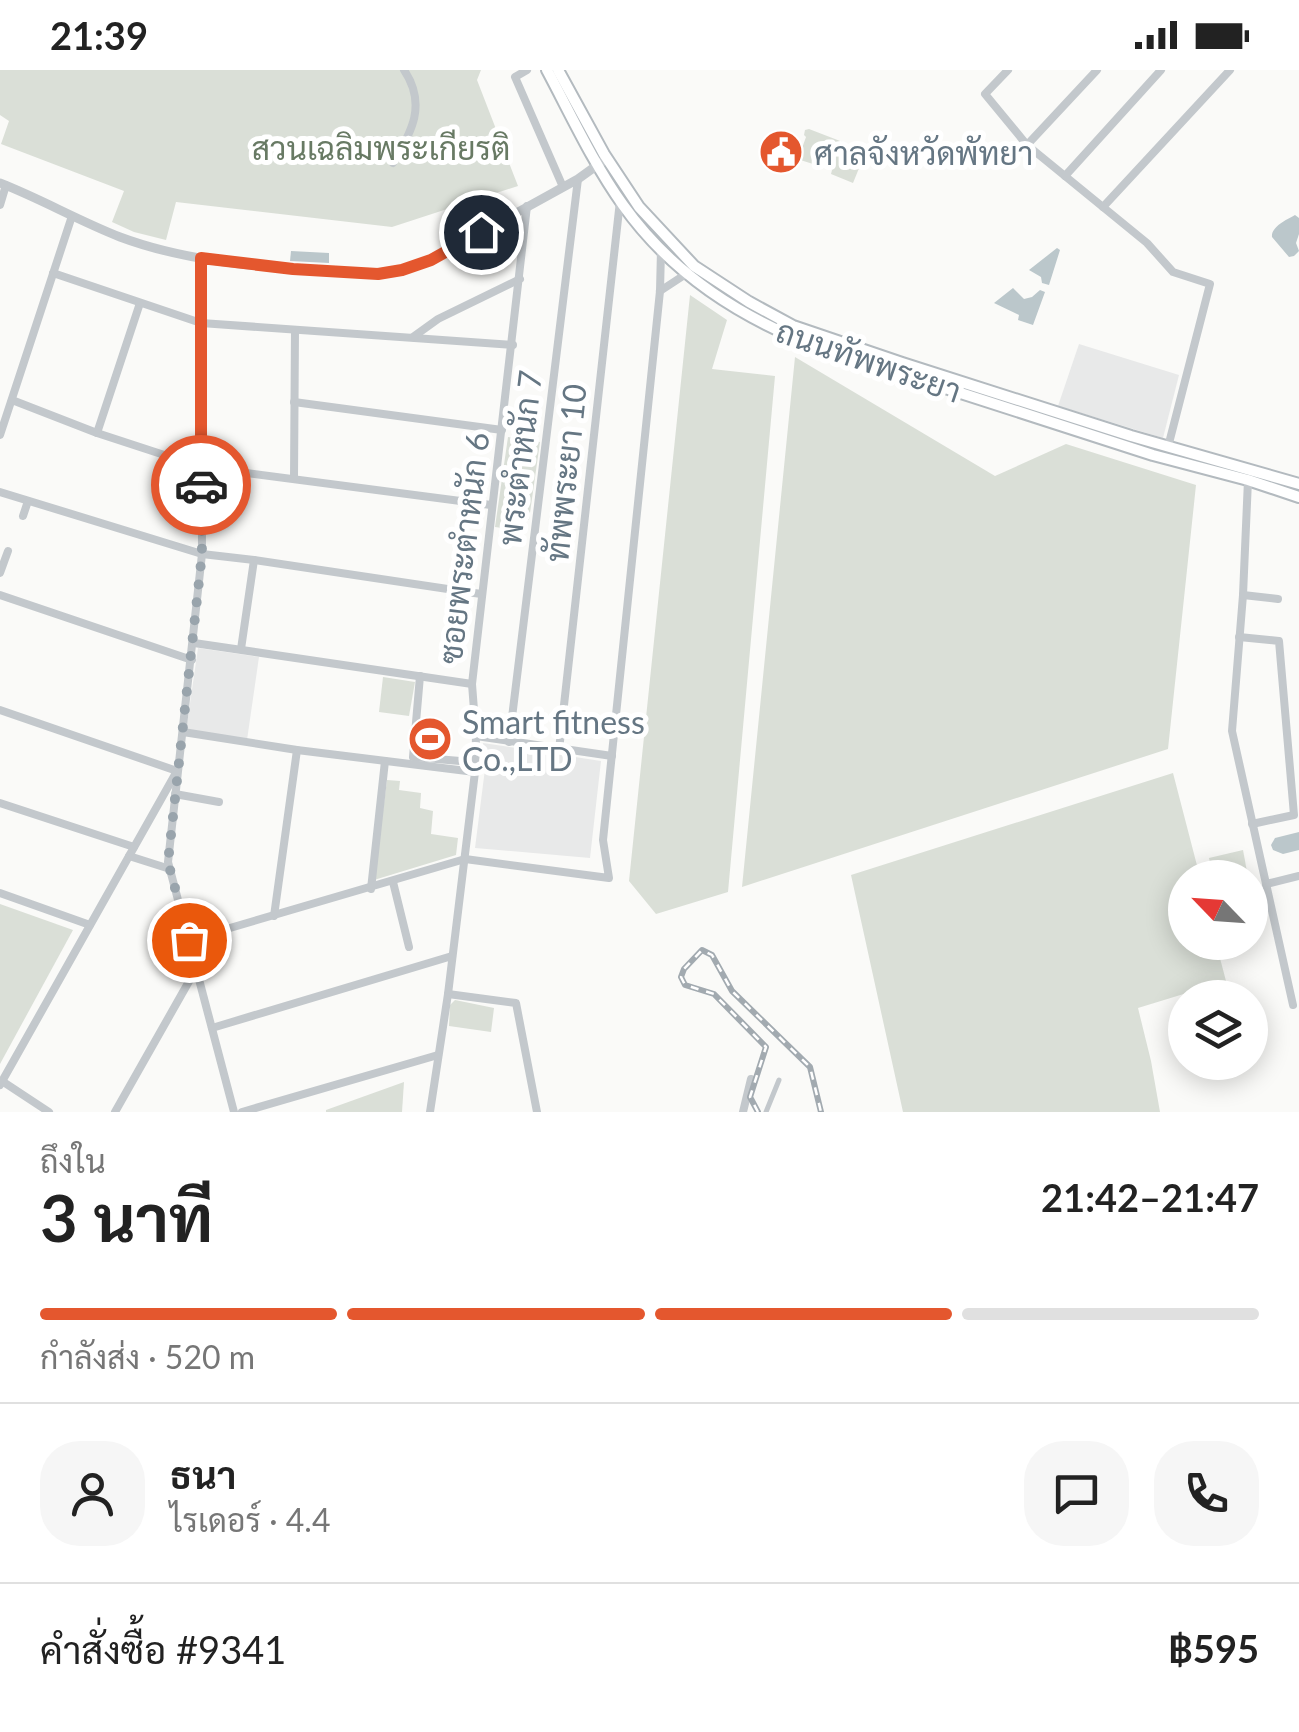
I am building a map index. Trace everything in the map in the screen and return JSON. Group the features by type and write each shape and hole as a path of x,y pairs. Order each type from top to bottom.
{"main road":[{"name":"ถนนทัพพระยา","path":"546,70 661,250 686,274 740,304 901,368 1153,455 1299,492"},
{"name":"ถนนทัพพระยา","path":"558,70 620,201 740,304"},
{"name":"ถนนทัพพระยา","path":"901,368 1168,447 1299,492"}],"street":[{"path":"393,163 411,134 416,103 412,81 404,70"},
{"path":"527,70 515,77 563,187"},
{"path":"1008,70 985,94 1027,145 1148,243 1173,272 1210,284 1168,447"},
{"path":"1027,145 1097,70"},
{"path":"1065,176 1161,70"},
{"path":"1103,206 1230,70"},
{"path":"0,206 3,184 121,237 201,258 378,274 431,260 603,162"},
{"name":"พระตำหนัก 7","path":"509,742 578,179"},
{"name":"ทัพพระยา 10","path":"559,750 620,201"},
{"name":"ซอยพระตำหนัก 6","path":"430,1112 476,772 472,684 528,206"},
{"path":"0,435 4,410 12,400 72,216"},
{"path":"189,940 465,859 608,878 603,840 660,291 661,250"},
{"path":"201,258 202,554 168,862 234,1112"},
{"path":"52,273 201,322 513,345"},
{"path":"660,291 686,274"},
{"path":"413,337 438,319 520,280"},
{"path":"96,433 140,303"},
{"path":"294,478 295,330"},
{"path":"12,400 201,468 491,504"},
{"path":"294,402 502,430"},
{"path":"1248,480 1244,595 1232,730 1260,860"},
{"path":"0,492 202,554 481,594"},
{"path":"23,516 28,501"},
{"path":"0,573 8,551"},
{"path":"241,650 254,560"},
{"path":"0,595 192,660"},
{"path":"1244,595 1278,600"},
{"path":"1239,637 1279,641 1294,816 1252,824"},
{"path":"194,643 472,684"},
{"path":"420,676 413,757 460,761"},
{"path":"0,710 178,771"},
{"path":"183,732 476,772"},
{"path":"476,736 612,756"},
{"path":"274,916 297,750"},
{"path":"370,888 384,761"},
{"path":"50,1112 1,1083 178,771"},
{"path":"175,794 219,802"},
{"path":"0,803 170,869"},
{"path":"1268,884 1299,876"},
{"path":"392,882 409,947"},
{"path":"1268,893 1293,1005"},
{"path":"0,894 90,925"},
{"path":"212,1028 452,956"},
{"path":"115,1112 196,969"},
{"path":"448,994 516,1003 537,1112"},
{"path":"242,1112 438,1055"},
{"path":"743,1112 751,1080"},
{"path":"766,1112 779,1080"}],"shaded area":[{"path":"1295,215 1299,218 1299,251 1289,257 1272,233"},
{"path":"1057,248 1060,250 1049,285 1042,283 1041,277 1029,270"},
{"path":"291,251 329,253 329,263 290,261"},
{"path":"1013,288 1024,299 1040,290 1045,292 1033,325 1018,320 1019,315 994,303"},
{"path":"1079,344 1179,375 1163,438 1058,406"},
{"path":"198,648 259,657 247,740 186,731"},
{"path":"483,743 601,761 590,858 475,848 485,769"},
{"path":"1299,832 1299,850 1283,854 1273,850 1275,838"}],"green space":[{"name":"สวนเฉลิมพระเกียรติ","path":"0,70 481,70 477,80 518,186 392,227 176,202 166,240 112,222 124,191 1,144 9,121 0,115"},
{"path":"805,130 866,151 853,183 831,174 832,170 794,158 801,151"},
{"path":"690,295 727,320 712,369 775,376 728,892 656,914 629,881"},
{"path":"795,357 995,476 1066,444 1196,485 1168,749 742,887"},
{"path":"508,437 540,442 529,520 511,518 509,529 495,527"},
{"path":"383,677 415,682 409,716 379,712"},
{"path":"1173,773 1196,860 1168,860 1168,960 1220,960 1226,980 1168,980 1168,999 1138,1008 1160,1112 903,1112 851,875"},
{"path":"387,780 400,781 399,790 421,793 420,808 433,811 431,834 458,838 456,855 374,880"},
{"path":"1243,850 1245,860 1209,860"},
{"path":"0,904 73,930 0,1064"},
{"path":"455,1000 494,1008 491,1032 449,1026 450,1005"},
{"path":"404,1082 402,1112 326,1112 326,1110"}],"railway":[{"path":"758,1112 750,1097 766,1047 714,994 685,985 681,977 684,969 702,950 712,955 732,991 810,1067 821,1112"}],"way so far":[{"path":"189,940 168,862 202,554 201,485"}],"place":[{"name":"ศาลจังหวัดพัทยา","path":"781,152"},
{"name":"Smart fitness Co.,LTD","path":"430,739"}],"route":[{"path":"201,485 201,258 378,274 431,260 481,232"}]}
